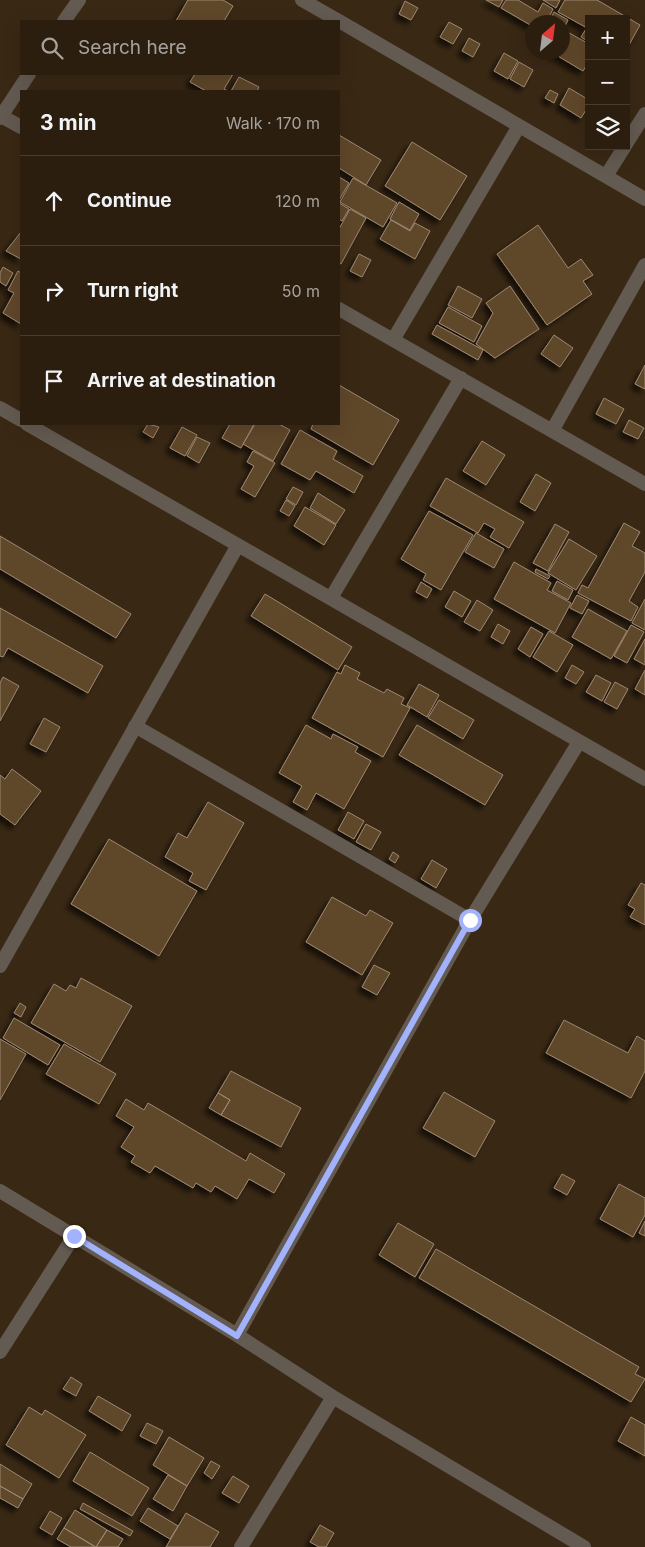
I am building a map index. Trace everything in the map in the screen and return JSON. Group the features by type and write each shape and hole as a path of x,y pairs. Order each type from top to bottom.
{"street":[{"path":"65,20 78,0"},
{"path":"302,0 337,20"},
{"path":"340,22 645,199"},
{"path":"20,126 1,117 28,75"},
{"path":"630,138 645,114"},
{"path":"392,340 519,126"},
{"path":"606,176 623,150"},
{"path":"552,431 645,265"},
{"path":"340,310 645,484"},
{"path":"330,598 461,378"},
{"path":"0,408 20,419"},
{"path":"29,425 645,779"},
{"path":"0,966 238,545"},
{"path":"135,726 470,920"},
{"path":"237,1336 470,920 579,742"},
{"path":"0,1191 333,1397 584,1547"},
{"path":"0,1352 74,1236"},
{"path":"240,1547 333,1397"}],"building":[{"path":"188,0 223,0 233,6 225,20 177,20"},
{"path":"486,0 503,0 499,7"},
{"path":"506,0 518,0 538,12 543,3 553,9 550,15 525,15 525,22 501,8"},
{"path":"543,0 560,0 556,8"},
{"path":"565,0 597,0 623,15 585,15 585,27 570,19 570,15 563,15 558,12"},
{"path":"405,1 418,8 411,20 399,14"},
{"path":"630,19 640,25 630,43"},
{"path":"449,22 462,29 453,44 440,37"},
{"path":"585,31 585,40 581,37"},
{"path":"570,33 585,42 585,68 583,71 564,60 570,60"},
{"path":"469,38 480,44 473,57 462,51"},
{"path":"504,53 518,61 508,79 494,71"},
{"path":"519,62 533,70 524,87 510,79"},
{"path":"194,75 232,75 224,89 226,90 204,90 190,82"},
{"path":"239,77 259,87 258,90 232,90"},
{"path":"569,88 585,98 585,112 581,118 560,105"},
{"path":"550,90 558,94 554,103 545,98"},
{"path":"340,136 381,160 366,185 340,169"},
{"path":"412,142 467,176 440,220 385,186"},
{"path":"340,178 349,183 340,198"},
{"path":"353,178 397,203 383,227 340,202"},
{"path":"399,202 419,214 410,230 390,219"},
{"path":"340,204 349,209 342,221 340,220"},
{"path":"350,209 366,218 341,264 340,264 340,227"},
{"path":"391,220 410,231 415,223 430,231 415,259 380,239"},
{"path":"538,225 568,268 581,259 593,275 583,281 592,294 547,325 497,254"},
{"path":"20,233 20,258 6,251"},
{"path":"359,254 371,260 362,277 350,271"},
{"path":"3,267 13,273 6,286 0,282 0,273"},
{"path":"18,271 20,272 20,323 3,313 14,293 8,290"},
{"path":"458,286 482,299 472,318 448,305"},
{"path":"510,286 539,329 495,358 476,344 493,313 486,303"},
{"path":"448,307 482,326 474,342 439,323"},
{"path":"437,325 483,350 478,360 432,334"},
{"path":"554,335 573,348 560,367 541,354"},
{"path":"645,365 645,389 635,384"},
{"path":"340,386 399,420 373,465 311,429 313,425 340,425"},
{"path":"604,398 624,409 616,424 596,414"},
{"path":"629,420 644,428 638,439 623,432"},
{"path":"147,425 159,427 153,438 143,432"},
{"path":"229,425 253,425 241,448 222,438"},
{"path":"254,425 281,425 290,430 273,461 243,444"},
{"path":"182,427 197,435 185,456 170,448"},
{"path":"300,430 337,451 333,459 363,476 354,493 316,471 310,480 281,464"},
{"path":"197,437 210,443 199,463 187,456"},
{"path":"482,441 505,455 486,485 463,471"},
{"path":"253,451 275,463 255,497 241,489 254,466 247,462"},
{"path":"536,474 551,483 535,511 520,502"},
{"path":"446,478 524,522 509,548 490,537 495,529 484,523 478,533 430,506"},
{"path":"293,487 303,492 296,505 286,499"},
{"path":"318,493 345,510 336,524 310,508"},
{"path":"286,500 295,506 289,516 280,511"},
{"path":"305,507 336,525 324,545 294,526"},
{"path":"429,511 473,535 441,590 423,580 426,574 401,559"},
{"path":"624,523 640,532 632,546 645,553 645,572 629,601 638,607 631,621 578,593 582,585 588,588"},
{"path":"555,524 569,532 548,571 533,563"},
{"path":"476,533 504,549 494,568 465,552"},
{"path":"0,536 131,614 116,638 0,569"},
{"path":"569,539 597,556 576,590 548,573"},
{"path":"514,562 551,583 547,590 571,603 555,633 494,599"},
{"path":"536,569 550,576 548,579 535,572"},
{"path":"557,581 573,590 568,600 552,591"},
{"path":"421,582 432,589 427,598 416,592"},
{"path":"454,591 471,601 462,617 445,607"},
{"path":"265,594 352,647 338,670 251,616"},
{"path":"577,595 589,601 582,614 570,608"},
{"path":"645,599 645,630 632,623"},
{"path":"477,600 493,610 480,631 464,622"},
{"path":"0,608 103,666 88,693 8,648 3,657 0,656"},
{"path":"588,609 627,631 611,659 572,637"},
{"path":"498,624 510,631 503,644 491,637"},
{"path":"631,625 644,632 627,663 614,656"},
{"path":"531,627 543,634 530,657 518,649"},
{"path":"549,631 573,645 557,672 533,657"},
{"path":"645,639 645,665 634,659"},
{"path":"345,665 360,673 357,679 384,693 387,689 404,698 401,704 410,708 383,757 312,718 337,672 341,674"},
{"path":"572,665 584,672 576,684 565,678"},
{"path":"645,670 645,695 635,689"},
{"path":"596,675 611,683 602,701 586,692"},
{"path":"3,677 19,686 0,721 0,683"},
{"path":"615,682 628,689 617,709 604,702"},
{"path":"419,684 439,695 427,717 407,705"},
{"path":"439,700 474,720 463,739 428,718"},
{"path":"44,718 60,727 46,752 30,744"},
{"path":"306,725 331,739 333,734 358,747 355,752 371,761 344,809 316,793 307,810 293,802 302,786 279,773"},
{"path":"417,725 503,775 485,805 399,755"},
{"path":"12,769 41,791 15,825 0,814 0,775 5,779"},
{"path":"208,802 244,823 206,890 189,881 193,873 165,857 178,833 187,838"},
{"path":"348,812 364,821 354,839 338,830"},
{"path":"366,824 381,832 371,850 356,842"},
{"path":"109,839 197,891 159,956 71,904"},
{"path":"393,852 399,856 395,863 389,859"},
{"path":"432,860 447,869 436,888 421,879"},
{"path":"641,883 645,885 645,925 630,917 635,909 628,905"},
{"path":"332,897 366,916 370,910 393,923 362,975 306,942"},
{"path":"374,965 390,973 377,995 362,987"},
{"path":"81,978 132,1006 100,1062 31,1023 54,984 66,991 70,985 76,988"},
{"path":"20,1003 26,1007 21,1017 14,1013"},
{"path":"14,1018 60,1045 48,1065 3,1038"},
{"path":"564,1020 628,1053 637,1036 645,1041 645,1071 631,1098 546,1053"},
{"path":"0,1039 26,1054 0,1100"},
{"path":"64,1044 116,1074 99,1104 46,1074"},
{"path":"231,1071 301,1108 281,1147 221,1115 230,1100 218,1093"},
{"path":"444,1092 495,1121 475,1157 423,1128"},
{"path":"218,1093 230,1100 221,1115 209,1108"},
{"path":"126,1099 144,1110 148,1103 246,1161 250,1153 285,1174 274,1193 249,1179 237,1199 215,1186 211,1192 196,1183 193,1188 155,1166 150,1173 131,1162 135,1156 121,1147 134,1127 116,1116"},
{"path":"562,1174 575,1181 567,1195 554,1188"},
{"path":"619,1184 645,1198 645,1215 633,1237 600,1219"},
{"path":"645,1221 645,1236 639,1233"},
{"path":"398,1223 434,1244 415,1277 379,1255"},
{"path":"436,1249 639,1367 635,1374 645,1379 631,1402 419,1278"},
{"path":"71,1377 82,1384 76,1396 63,1389"},
{"path":"98,1396 131,1415 122,1431 89,1411"},
{"path":"29,1407 42,1415 45,1410 86,1435 59,1478 6,1445"},
{"path":"631,1417 645,1425 645,1456 618,1441"},
{"path":"147,1423 163,1431 156,1444 140,1436"},
{"path":"169,1437 204,1458 187,1486 153,1465"},
{"path":"90,1452 149,1488 132,1516 73,1481"},
{"path":"211,1461 220,1466 212,1479 204,1473"},
{"path":"0,1464 32,1484 23,1499 0,1486"},
{"path":"168,1475 187,1486 173,1511 153,1499"},
{"path":"233,1476 249,1486 239,1503 222,1493"},
{"path":"0,1486 23,1499 18,1508 0,1498"},
{"path":"83,1503 133,1531 130,1536 80,1509"},
{"path":"148,1508 178,1526 170,1539 140,1521"},
{"path":"75,1510 107,1530 96,1547 64,1528"},
{"path":"50,1511 62,1518 52,1535 40,1528"},
{"path":"186,1513 219,1532 210,1547 166,1547"},
{"path":"320,1525 334,1533 326,1547 319,1547 310,1542"},
{"path":"64,1528 95,1547 71,1547 57,1539"},
{"path":"107,1530 123,1539 118,1547 96,1547"}],"route":[{"path":"74,1236 237,1336 470,920"}]}
